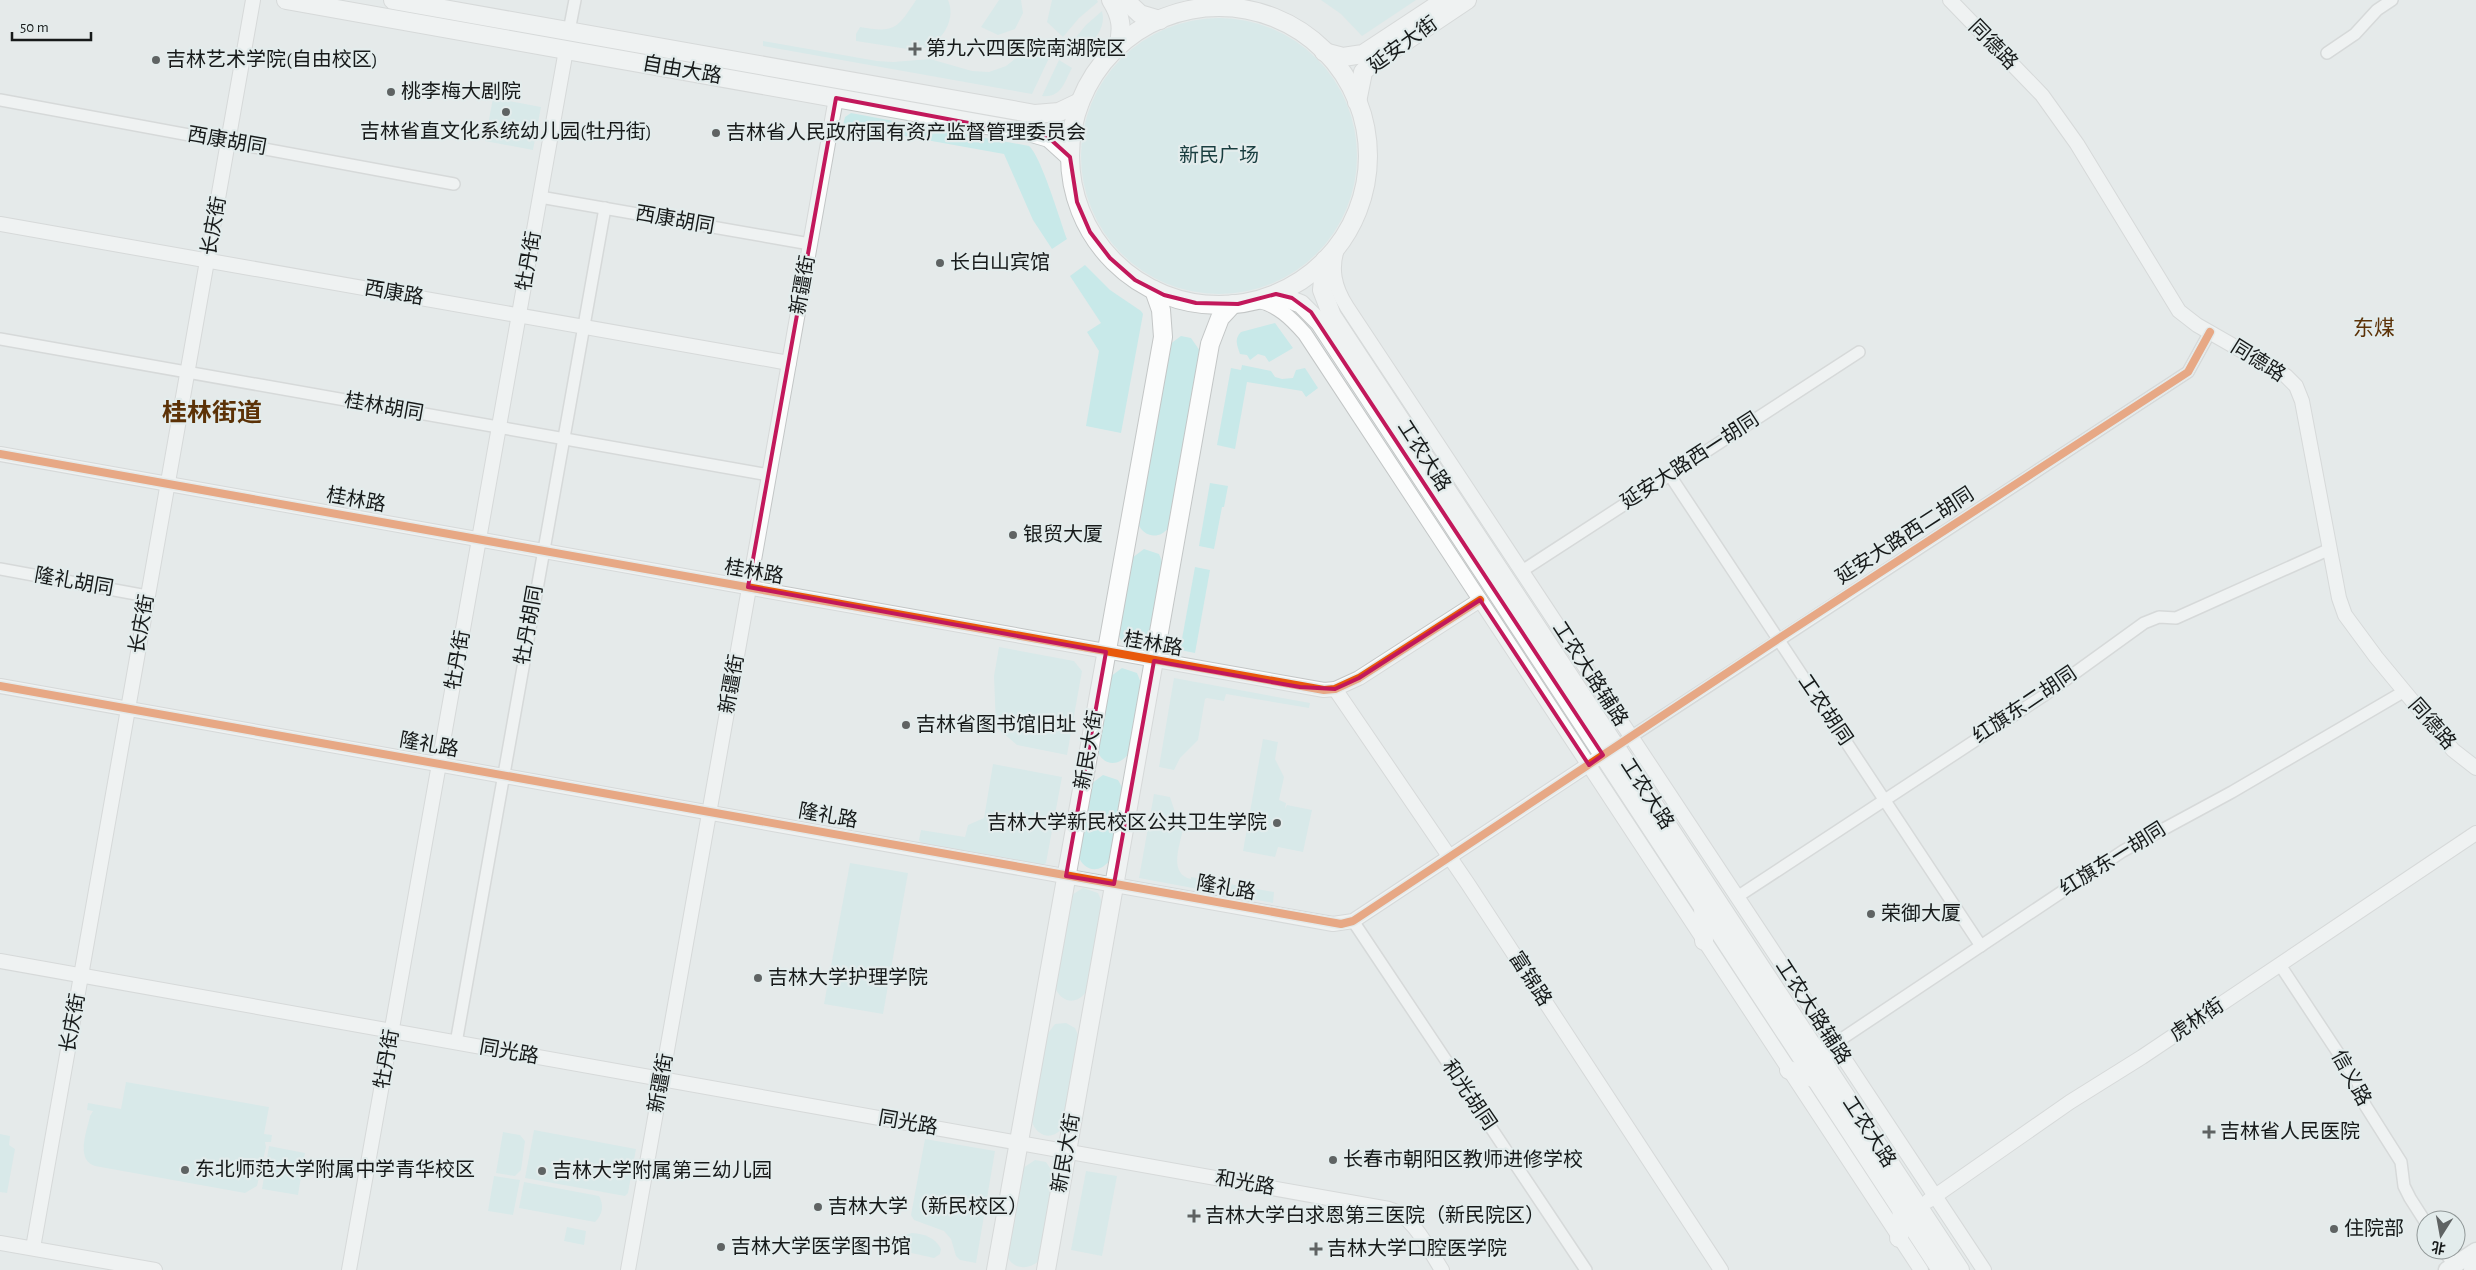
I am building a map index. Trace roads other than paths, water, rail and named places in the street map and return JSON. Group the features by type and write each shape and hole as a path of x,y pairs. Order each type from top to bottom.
{"main road":[{"name":"自由大路","path":"286,0 1032,132 1049,138 1070,157"},
{"name":"自由大路","path":"393,0 1035,114 1059,112 1080,102"},
{"path":"1111,0 1117,9 1122,26 1118,46"},
{"path":"1125,0 1140,14 1160,20"},
{"name":"延安大街","path":"1324,52 1343,56 1363,54 1446,0"},
{"name":"延安大街","path":"1358,102 1363,72 1370,64 1467,0"},
{"path":"1213,8 1244,10 1289,26 1324,52 1346,80 1358,102 1367,140 1367,172 1357,211 1338,246 1325,260 1303,279 1276,294 1233,304 1196,303 1154,290 1122,270 1105,252 1090,232 1077,202 1070,157 1074,122 1080,102 1093,76 1118,46 1138,31 1160,20 1197,9 1213,8"},
{"name":"工农大路","path":"1325,260 1322,290 1332,316 1610,751 1703,906 1816,1079 1910,1208 1960,1270"},
{"name":"新民大街","path":"996,1270 1163,337 1161,310 1154,290"},
{"name":"工农大路","path":"1276,294 1301,304 1320,322 1812,1046 1910,1208 1941,1270"},
{"name":"新民大街","path":"1046,1270 1210,344 1220,318 1233,304"},
{"path":"1703,906 1704,941"},
{"path":"1812,1046 1838,1049"},
{"path":"1789,1070 1816,1079"},
{"path":"1899,1238 1910,1208"},
{"path":"2451,1268 2476,1251"},
{"path":"2472,1270 2476,1268"}],"street":[{"name":"长庆街","path":"33,1248 253,0"},
{"path":"569,31 575,0"},
{"name":"同德路","path":"1950,0 2042,95 2077,144 2179,312 2286,376 2296,386 2302,401 2314,454 2339,598 2345,615 2355,631 2453,750 2476,768"},
{"path":"2327,53 2355,34 2377,10 2392,0"},
{"name":"牡丹街","path":"348,1270 566,50"},
{"name":"新疆街","path":"628,1270 836,98"},
{"name":"西康胡同","path":"0,100 454,184"},
{"name":"西康胡同","path":"540,197 810,244"},
{"name":"牡丹胡同","path":"456,1043 542,550 605,208"},
{"name":"西康路","path":"0,224 789,363"},
{"name":"工农大路辅路","path":"1338,246 1333,274 1340,296 1984,1270"},
{"path":"1255,300 1282,311 1305,334 1920,1270"},
{"name":"延安大路西二胡同","path":"1610,751 1778,639 2188,372 2210,332"},
{"name":"桂林胡同","path":"0,339 769,476"},
{"name":"延安大路西一胡同","path":"1522,571 1859,352"},
{"name":"桂林路","path":"0,454 479,538 1306,688 1336,689 1359,678 1480,600"},
{"name":"工农胡同","path":"1669,474 1980,946"},
{"name":"红旗东二胡同","path":"1737,897 2043,696 2144,623 2159,617 2176,618 2330,549"},
{"name":"隆礼胡同","path":"0,569 147,596"},
{"name":"隆礼路","path":"0,686 503,774 1333,924 1353,921 1448,856 1610,751"},
{"name":"富锦路","path":"1336,689 1721,1270"},
{"name":"红旗东一胡同","path":"1838,1049 1980,946 2123,851 2238,788 2404,692"},
{"name":"虎林街","path":"1910,1208 1935,1196 2070,1102 2142,1057 2476,833"},
{"name":"和光胡同","path":"1353,921 1586,1270"},
{"name":"同光路","path":"0,960 662,1080 1018,1142"},
{"name":"信义路","path":"2280,965 2358,1083 2365,1105 2401,1162 2404,1186 2418,1210"},
{"name":"和光路","path":"1018,1142 1398,1212 1411,1225 1442,1270"},
{"path":"0,1243 155,1270"}],"place":[{"name":"第九六四医院南湖院区","path":"915,49"},
{"name":"吉林艺术学院(自由校区)","path":"156,60"},
{"name":"桃李梅大剧院","path":"391,92"},
{"name":"吉林省直文化系统幼儿园(牡丹街)","path":"506,112"},
{"name":"吉林省人民政府国有资产监督管理委员会","path":"716,133"},
{"name":"长白山宾馆","path":"940,263"},
{"name":"银贸大厦","path":"1013,535"},
{"name":"吉林省图书馆旧址","path":"906,725"},
{"name":"吉林大学新民校区公共卫生学院","path":"1277,823"},
{"name":"荣御大厦","path":"1871,914"},
{"name":"吉林大学护理学院","path":"758,978"},
{"name":"吉林省人民医院","path":"2209,1132"},
{"name":"长春市朝阳区教师进修学校","path":"1333,1160"},
{"name":"东北师范大学附属中学青华校区","path":"185,1170"},
{"name":"吉林大学附属第三幼儿园","path":"542,1171"},
{"name":"吉林大学（新民校区）","path":"818,1207"},
{"name":"吉林大学白求恩第三医院（新民院区）","path":"1194,1216"},
{"name":"住院部","path":"2334,1229"},
{"name":"吉林大学医学图书馆","path":"721,1247"},
{"name":"吉林大学口腔医学院","path":"1316,1249"}],"district":[{"name":"东煤","path":"2374,328"},
{"name":"桂林街道","path":"212,413"}],"park label":[{"name":"新民广场","path":"1219,156"}]}
